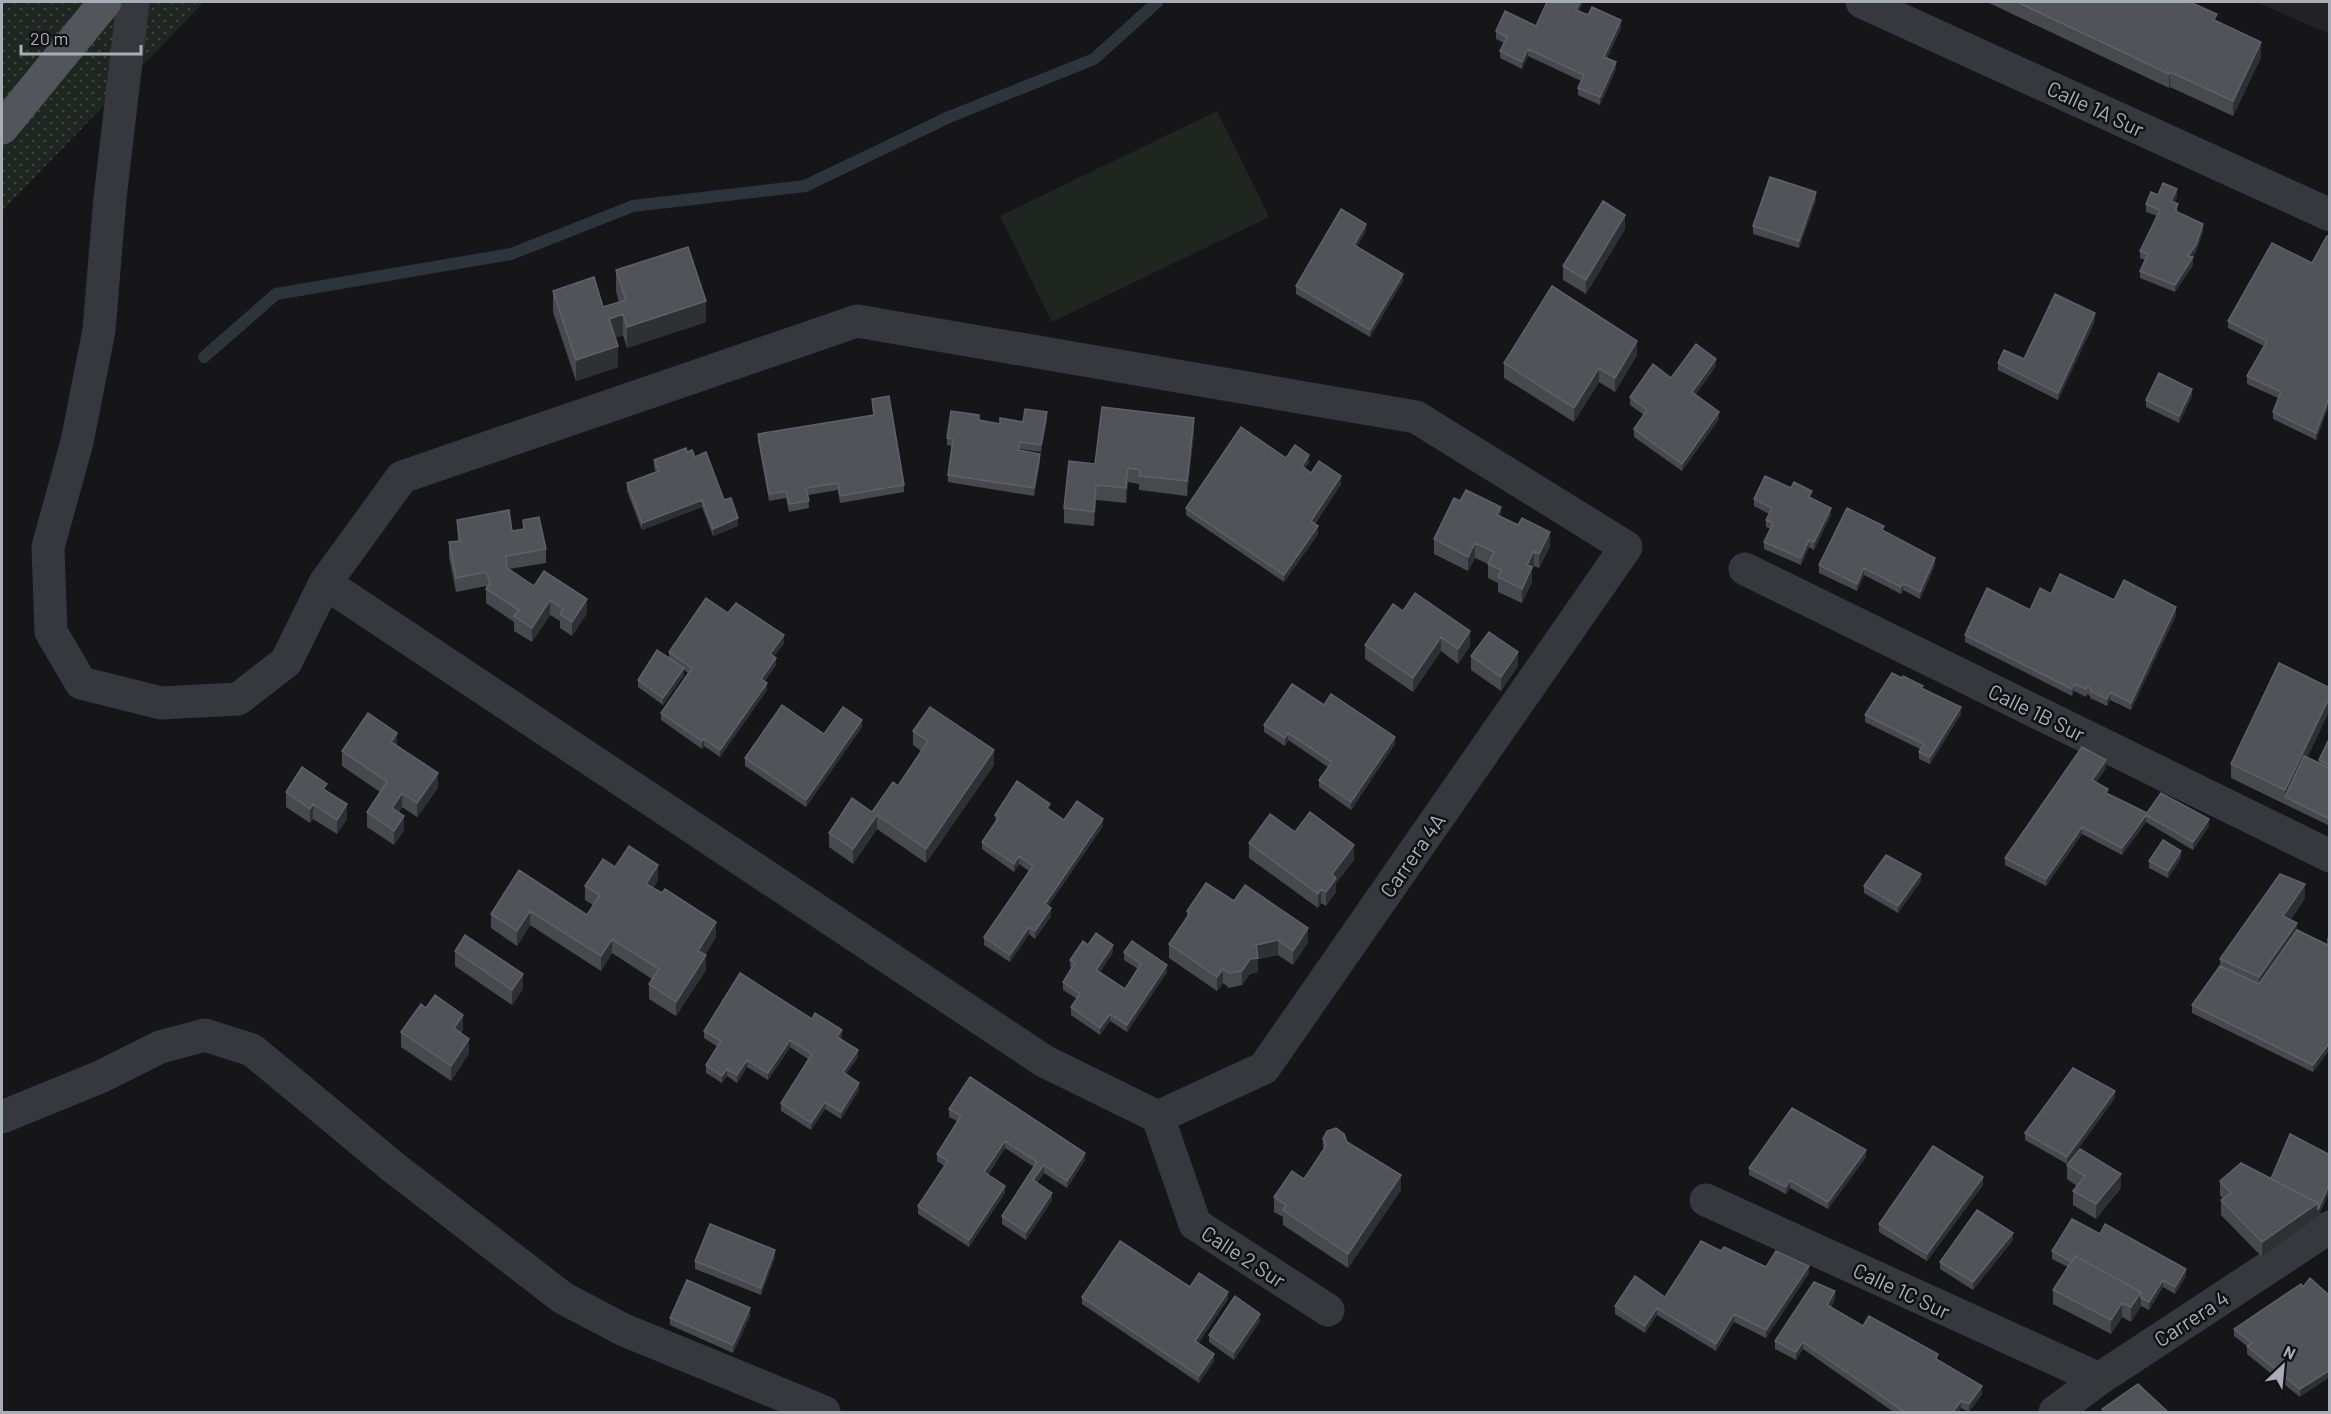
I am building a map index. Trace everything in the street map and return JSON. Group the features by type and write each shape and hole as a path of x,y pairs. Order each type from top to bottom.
{"main road":[{"path":"2,128 105,2"}],"street":[{"path":"133,2 110,198 99,330 77,442 48,547 51,632 81,683 161,703 238,699 286,662 325,584 1044,1061 1158,1117"},
{"name":"Calle 1A Sur","path":"1862,2 2330,215"},
{"name":"Carrera 4A","path":"325,584 402,477 857,321 1416,417 1626,547 1264,1068 1158,1117"},
{"name":"Calle 1B Sur","path":"1745,569 2330,856"},
{"path":"2,1116 100,1077 160,1047 205,1035 252,1050 384,1160 563,1298 624,1330 824,1413"},
{"name":"Calle 2 Sur","path":"1158,1117 1195,1224 1328,1310"},
{"name":"Calle 1C Sur","path":"1706,1200 2099,1379"},
{"name":"Carrera 4","path":"2055,1413 2099,1379 2330,1227"}],"shaded area":[{"path":"2,2 204,2 2,211"},
{"path":"2256,2 2329,2 2329,34"},
{"path":"1217,111 1269,217 1052,322 1000,216"}],"building":[{"path":"1547,2 1580,2 1576,10 1588,15 1592,7 1621,20 1604,57 1616,62 1600,97 1578,88 1584,75 1528,49 1522,62 1500,51 1507,37 1496,31 1505,11 1536,26"},
{"path":"2017,2 2190,2 2217,14 2214,20 2261,42 2233,101 2170,72 2169,74"},
{"path":"1770,177 1816,192 1799,241 1753,226"},
{"path":"2163,183 2177,189 2171,201 2178,204 2175,211 2203,224 2196,245 2188,256 2193,257 2175,285 2140,271 2148,254 2140,251 2160,210 2146,204 2151,192 2158,195"},
{"path":"1603,201 1625,215 1586,280 1563,266"},
{"path":"1341,209 1366,224 1354,245 1403,274 1370,330 1296,286"},
{"path":"2327,236 2330,237 2330,395 2316,433 2273,412 2281,392 2247,376 2267,341 2228,321 2272,243 2312,263"},
{"path":"688,247 706,301 627,327 623,314 609,319 618,346 576,360 553,291 594,277 603,307 626,300 616,270"},
{"path":"1552,286 1637,341 1615,378 1599,368 1574,408 1504,363"},
{"path":"2055,294 2095,313 2058,393 1998,363 2004,350 2024,359"},
{"path":"1696,344 1716,359 1692,392 1719,412 1682,464 1634,429 1647,410 1630,397 1653,364 1671,378"},
{"path":"2159,373 2192,389 2179,416 2146,400"},
{"path":"889,396 904,485 840,496 838,483 806,488 809,501 789,504 786,491 769,494 758,434 874,415 872,399"},
{"path":"1102,407 1194,418 1187,481 1139,476 1140,470 1128,468 1126,488 1096,485 1094,512 1064,508 1069,461 1095,464"},
{"path":"1025,409 1047,412 1041,445 1020,442 1018,450 1040,454 1034,488 948,475 953,439 947,438 951,411 979,415 979,420 1000,424 1000,418 1023,422"},
{"path":"1241,427 1286,458 1295,445 1309,455 1302,466 1311,473 1319,461 1341,476 1311,521 1318,526 1284,575 1186,508"},
{"path":"686,448 687,452 692,450 695,457 706,452 724,500 731,498 738,518 713,529 702,500 642,523 627,483 659,471 654,460"},
{"path":"1765,476 1791,488 1794,482 1812,491 1809,497 1831,508 1814,542 1809,540 1801,558 1764,542 1773,523 1766,520 1772,508 1754,499"},
{"path":"1466,490 1501,507 1497,515 1518,525 1522,518 1550,532 1539,554 1534,551 1527,565 1532,567 1522,589 1498,577 1501,570 1488,564 1494,552 1475,543 1468,557 1434,539 1454,498 1460,501"},
{"path":"1847,508 1884,526 1882,530 1935,558 1920,592 1903,583 1901,587 1864,568 1857,584 1819,565"},
{"path":"509,510 512,531 524,529 523,520 539,517 546,549 506,556 507,568 534,586 544,571 587,599 572,622 560,614 563,609 550,600 532,628 514,616 519,610 486,589 490,583 486,572 456,578 449,542 460,541 457,520"},
{"path":"2060,574 2114,600 2124,580 2176,607 2131,703 2110,692 2107,699 2090,691 2091,689 2087,686 2086,689 2074,684 2072,689 1965,635 1987,588 2030,610 2040,588 2051,594"},
{"path":"1415,593 1470,631 1458,649 1441,637 1413,678 1365,645 1393,604 1403,611"},
{"path":"706,598 728,613 736,603 784,635 770,654 776,658 761,679 767,683 720,750 704,739 702,741 661,713 692,668 669,652"},
{"path":"1489,632 1518,652 1501,677 1471,656"},
{"path":"657,650 684,668 663,698 638,680"},
{"path":"2279,663 2330,688 2330,696 2285,790 2231,764"},
{"path":"1892,673 1902,678 1903,676 1923,686 1921,688 1961,707 1930,757 1919,752 1924,744 1865,715"},
{"path":"1292,684 1324,705 1331,694 1395,737 1351,802 1319,780 1332,762 1288,733 1285,738 1264,725"},
{"path":"782,705 824,734 843,707 862,720 806,800 745,758"},
{"path":"930,707 994,750 926,849 877,815 853,849 829,833 852,798 872,812 893,782 898,786 928,741 913,731"},
{"path":"368,713 397,733 391,742 438,773 417,803 402,793 392,808 404,816 394,831 367,812 387,782 342,751"},
{"path":"2330,737 2330,765 2319,760"},
{"path":"2082,747 2106,760 2092,780 2108,789 2106,793 2147,813 2161,793 2209,819 2193,842 2146,815 2122,848 2082,827 2046,879 2005,858"},
{"path":"2304,756 2330,768 2330,819 2285,797"},
{"path":"302,767 327,784 323,789 347,804 337,820 313,804 310,809 286,792"},
{"path":"1017,781 1050,804 1047,808 1064,820 1077,801 1103,819 1045,904 1051,908 1035,931 1029,927 1010,955 984,937 1033,866 1019,856 1014,864 982,842 999,817 995,815"},
{"path":"1310,812 1354,845 1332,874 1336,878 1326,892 1321,889 1318,894 1249,843 1270,814 1295,832"},
{"path":"2163,840 2181,851 2168,871 2149,861"},
{"path":"629,846 658,865 646,884 662,893 665,889 716,922 698,951 706,955 676,1002 649,984 659,969 612,939 601,956 530,911 517,931 491,914 519,870 587,915 600,895 585,886 603,859 615,867"},
{"path":"1886,855 1921,874 1898,906 1864,886"},
{"path":"2280,874 2305,884 2283,916 2297,923 2259,977 2220,959"},
{"path":"1206,883 1234,901 1245,885 1308,928 1293,951 1278,940 1256,945 1258,958 1250,959 1242,971 1229,973 1223,969 1217,977 1169,944 1190,913 1187,911"},
{"path":"2297,930 2330,946 2330,1042 2313,1065 2192,1005 2220,966 2259,984"},
{"path":"1096,933 1113,945 1096,970 1125,989 1141,964 1124,952 1132,941 1167,965 1127,1025 1110,1014 1100,1028 1071,1007 1080,994 1063,982 1075,963 1070,960 1083,941 1088,945"},
{"path":"465,935 523,974 512,990 455,951"},
{"path":"740,973 812,1019 815,1013 842,1030 837,1037 858,1050 843,1072 859,1083 841,1112 825,1102 811,1123 781,1103 812,1054 790,1040 768,1073 747,1060 737,1075 727,1069 722,1076 706,1065 721,1041 704,1031"},
{"path":"435,995 463,1015 454,1028 469,1039 451,1066 401,1032 421,1004 426,1008"},
{"path":"2073,1068 2115,1091 2067,1157 2025,1133"},
{"path":"970,1077 1085,1153 1067,1181 1044,1165 1033,1180 1052,1193 1026,1232 1002,1216 1037,1162 1005,1141 984,1172 1005,1186 969,1240 918,1206 948,1161 937,1154 961,1116 949,1109"},
{"path":"1792,1108 1866,1150 1828,1202 1790,1180 1786,1187 1749,1168"},
{"path":"1336,1128 1344,1134 1347,1142 1401,1175 1348,1254 1283,1210 1286,1205 1274,1197 1292,1171 1304,1179 1326,1146 1323,1139 1327,1131"},
{"path":"2290,1134 2330,1155 2330,1182 2318,1210 2318,1203 2271,1179"},
{"path":"1933,1146 1983,1177 1927,1254 1879,1224"},
{"path":"2080,1149 2121,1174 2096,1204 2073,1191 2085,1176 2067,1165"},
{"path":"2241,1163 2318,1203 2262,1242 2221,1200 2231,1193 2220,1181"},
{"path":"1977,1210 2013,1233 1973,1282 1940,1262"},
{"path":"2072,1219 2100,1234 2105,1224 2186,1269 2175,1287 2163,1280 2149,1302 2141,1298 2141,1292 2075,1256 2072,1262 2052,1251"},
{"path":"710,1224 775,1250 761,1288 695,1261"},
{"path":"1120,1241 1190,1287 1199,1273 1228,1292 1195,1341 1214,1354 1199,1376 1082,1297"},
{"path":"1701,1241 1721,1251 1724,1247 1766,1267 1776,1251 1809,1266 1766,1330 1734,1314 1716,1344 1657,1308 1645,1326 1615,1306 1635,1276 1665,1297"},
{"path":"2075,1256 2141,1292 2131,1307 2122,1303 2111,1320 2053,1290"},
{"path":"2310,1278 2330,1296 2330,1370 2300,1389 2247,1346 2252,1343 2234,1329 2301,1284 2303,1287"},
{"path":"687,1280 750,1308 733,1345 670,1318"},
{"path":"1814,1282 1835,1291 1827,1305 1863,1326 1869,1316 1938,1354 1936,1359 1982,1386 1969,1404 1961,1401 1952,1413 1906,1413 1803,1342 1796,1352 1775,1341"},
{"path":"1235,1296 1260,1314 1234,1352 1209,1335"},
{"path":"2138,1384 2169,1413 2106,1413 2102,1409"}],"waterway":[{"path":"204,357 276,294 511,254 633,206 805,186 949,117 1094,59 1157,2"}]}
